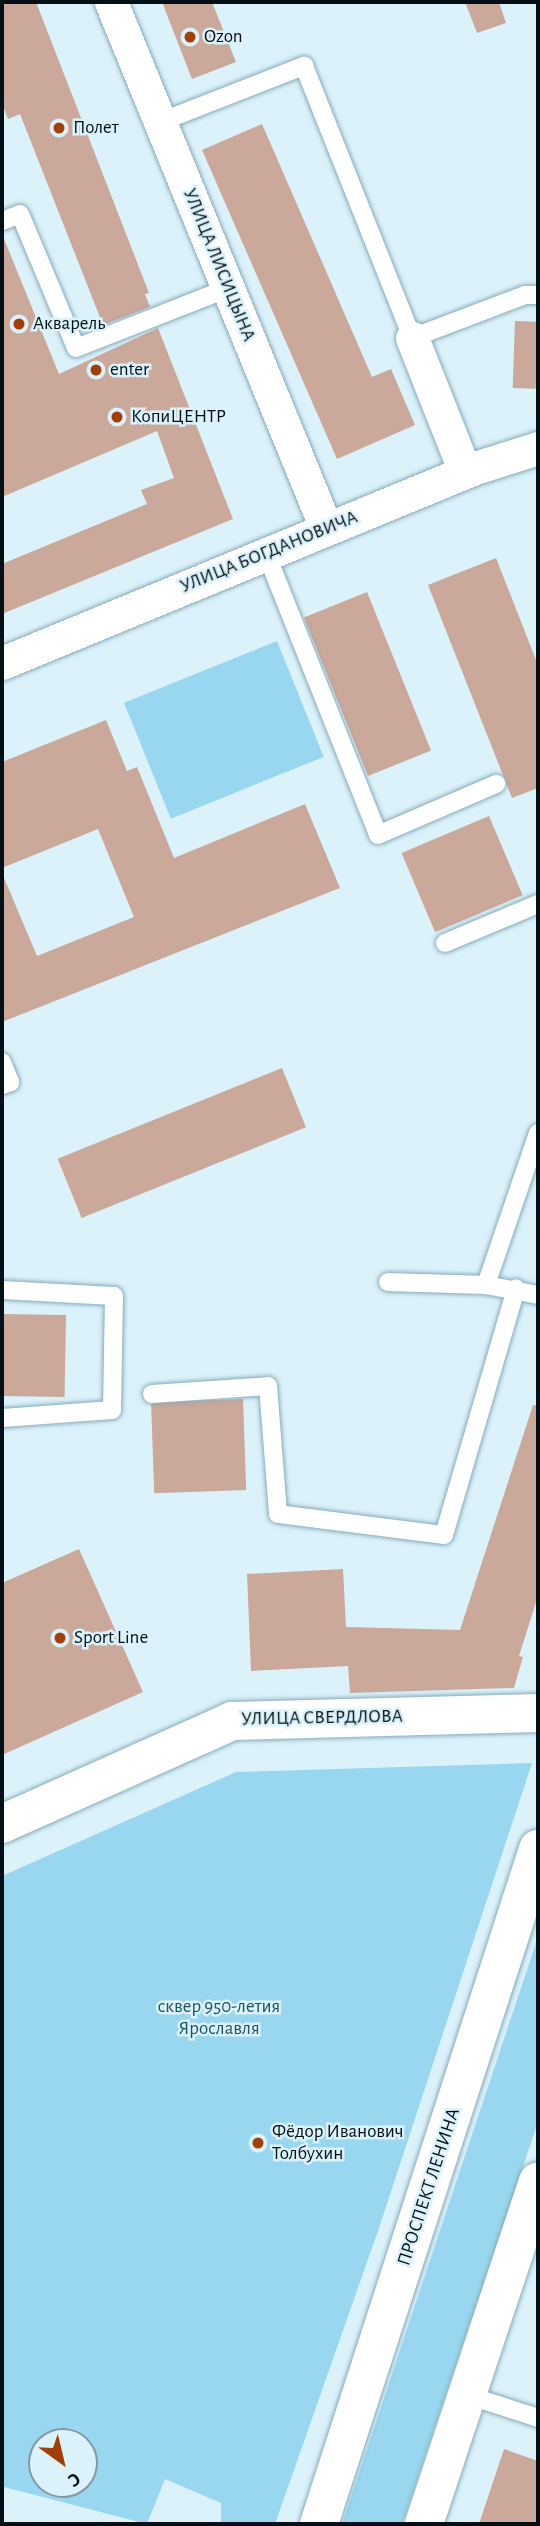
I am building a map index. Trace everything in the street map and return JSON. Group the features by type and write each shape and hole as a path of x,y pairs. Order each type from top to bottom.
{"main road":[{"name":"УЛИЦА СВЕРДЛОВА","path":"2,1824 232,1721 538,1713"},
{"name":"ПРОСПЕКТ ЛЕНИНА","path":"319,2524 538,1849"},
{"path":"424,2524 538,2181"}],"street":[{"name":"УЛИЦА ЛИСИЦЫНА","path":"111,2 326,528"},
{"path":"412,338 465,472"},
{"name":"УЛИЦА БОГДАНОВИЧА","path":"2,663 465,472 538,448"}],"lane":[{"path":"160,122 304,66 412,338 525,295 538,295"},
{"path":"2,221 20,214 76,348 228,288"},
{"path":"266,553 378,835 496,784"},
{"path":"445,943 538,904"},
{"path":"2,1062 10,1082 2,1085"},
{"path":"486,1286 538,1133"},
{"path":"388,1282 516,1288 538,1295"},
{"path":"152,1394 268,1386 278,1514 444,1535 516,1288"},
{"path":"2,1290 114,1296 112,1410 2,1418"},
{"path":"467,2395 538,2418"}],"green space":[{"path":"277,641 324,757 171,819 124,703"},
{"name":"сквер 950-летия Ярославля","path":"532,1763 379,2228 275,2524 221,2524 221,2503 165,2479 147,2524 47,2498 98,2498 98,2428 28,2428 28,2493 4,2487 2,1876 236,1772"},
{"path":"538,1937 538,2122 402,2524 342,2524"}],"building":[{"path":"2,2 36,2 149,293 145,294 150,307 103,325 20,114 8,119 2,103"},
{"path":"162,2 212,2 236,62 192,79"},
{"path":"465,2 499,2 506,23 477,33"},
{"path":"262,124 372,377 391,369 415,425 337,459 202,150"},
{"path":"2,234 59,374 158,328 233,519 2,614 2,564 147,504 141,490 174,478 157,431 2,497"},
{"path":"515,321 538,322 536,389 513,388"},
{"path":"496,558 538,665 538,788 512,798 428,585"},
{"path":"367,592 431,751 368,776 304,617"},
{"path":"106,720 127,771 137,767 174,858 305,804 340,888 2,1022 2,873 37,956 134,917 98,829 2,868 2,762"},
{"path":"489,816 523,895 435,932 402,853"},
{"path":"282,1068 306,1127 82,1218 58,1159"},
{"path":"2,1314 66,1315 65,1397 2,1396"},
{"path":"243,1399 246,1490 154,1493 151,1402"},
{"path":"533,1405 538,1406 538,1596 519,1656 523,1657 514,1688 350,1693 348,1666 251,1671 247,1574 343,1569 346,1627 460,1630"},
{"name":"Sport Line","path":"79,1549 143,1692 2,1755 2,1583"},
{"path":"504,2449 538,2461 538,2524 479,2524"}],"place":[{"name":"Ozon","path":"190,37"},
{"name":"Полет","path":"59,128"},
{"name":"Акварель","path":"19,324"},
{"name":"enter","path":"96,370"},
{"name":"КопиЦЕНТР","path":"117,417"},
{"name":"Sport Line","path":"60,1638"},
{"name":"Фёдор Иванович Толбухин","path":"258,2143"}]}
